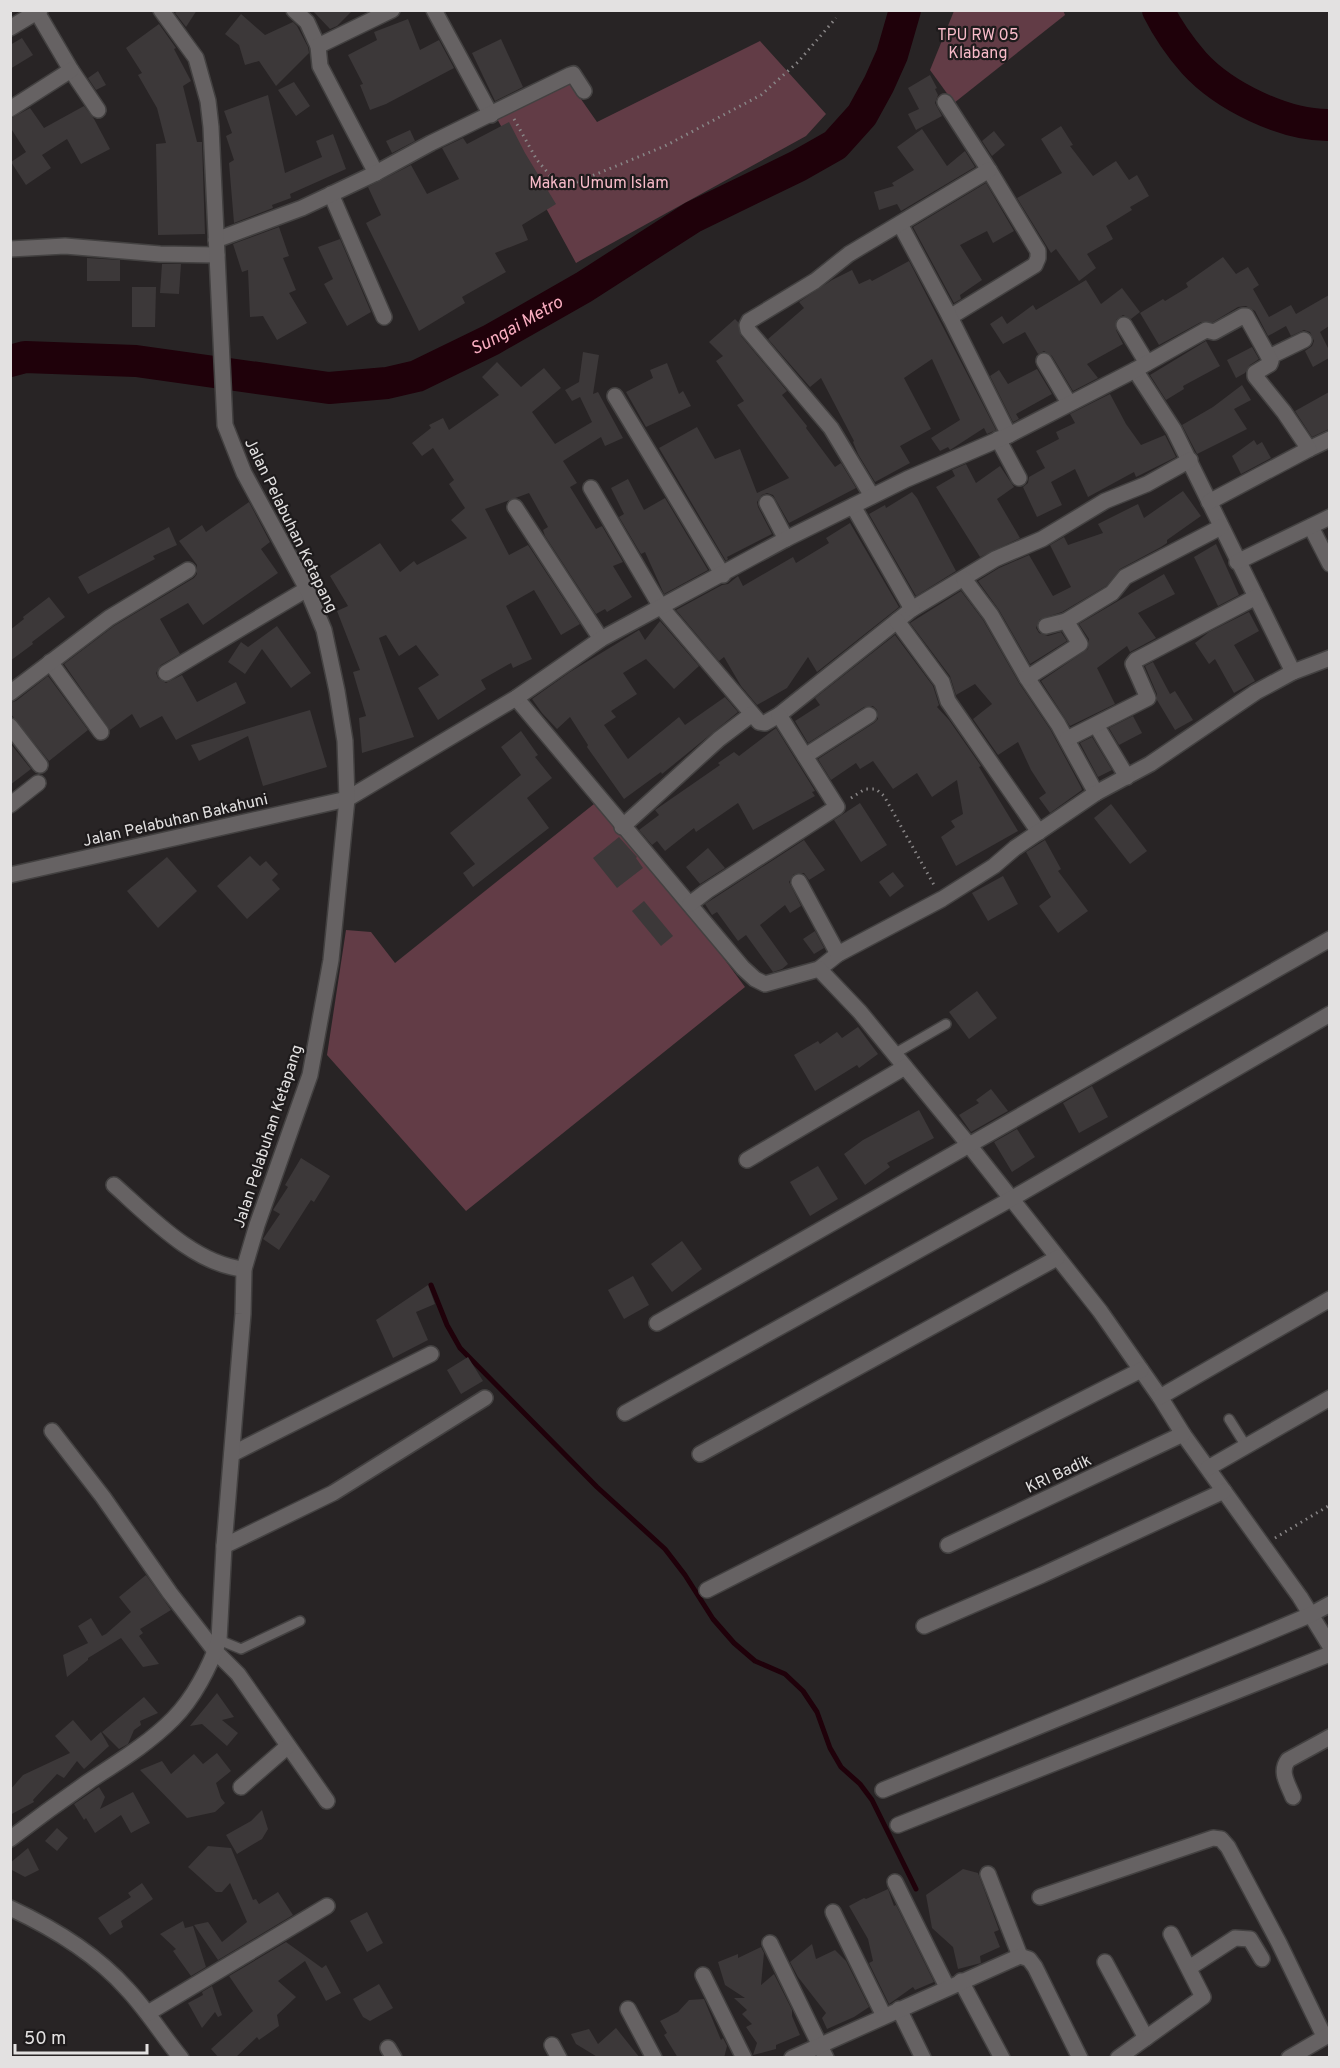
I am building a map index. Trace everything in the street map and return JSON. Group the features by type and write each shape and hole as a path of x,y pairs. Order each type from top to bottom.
{"street":[{"name":"Jalan Pelabuhan Ketapang","path":"10,1839 53,1806 145,1744 174,1718 192,1694 217,1646 243,1314 244,1269 314,1058 331,960 347,799 345,741 324,630 307,589 244,473 225,425 208,101 196,58 161,10"},
{"path":"294,10 313,31 318,46 320,66 376,173"},
{"path":"318,46 392,10"},
{"path":"434,10 491,115"},
{"path":"10,28 38,11 71,70 98,110"},
{"path":"10,109 71,70"},
{"path":"10,249 65,246 160,254 217,248 376,173 431,143 570,75 573,74 584,91"},
{"path":"945,102 1038,251 1035,265 950,317"},
{"path":"872,496 831,428 747,326 749,321 815,281 849,254 989,170"},
{"path":"331,194 384,316"},
{"path":"900,224 950,317 1004,437 1019,478"},
{"name":"Jalan Pelabuhan Bakahuni","path":"10,875 347,799 516,698 601,639 786,539 872,496 1004,437 1141,367 1206,330 1214,332 1243,316 1249,320 1269,357"},
{"path":"1124,325 1141,367 1190,460 1237,562 1293,672"},
{"path":"1304,340 1269,357 1270,364 1255,376 1284,412 1309,449"},
{"path":"1044,361 1069,403"},
{"path":"615,396 723,575"},
{"path":"1209,502 1329,439"},
{"path":"591,488 661,607 759,722 765,723 779,715 912,609 995,559 1042,538 1105,501 1148,484 1190,460"},
{"path":"767,503 786,539"},
{"path":"853,506 912,609"},
{"path":"515,507 601,639"},
{"path":"1237,562 1329,518"},
{"path":"1046,626 1066,621 1112,592 1125,577 1221,527"},
{"path":"1311,527 1329,564"},
{"path":"10,693 109,618 188,570"},
{"path":"964,579 992,615 1027,678 1067,739 1096,793"},
{"path":"166,673 307,589"},
{"path":"1067,739 1148,698 1134,662 1256,597"},
{"path":"897,621 942,682 948,701 1039,832"},
{"path":"1027,678 1080,644 1066,621"},
{"path":"516,698 622,827 743,968 755,979 765,984 819,969 838,954 942,899 994,866 1015,848 1096,793 1121,768 1185,742 1256,692 1293,672 1329,658"},
{"path":"50,662 101,732"},
{"path":"622,827 719,740 752,714"},
{"path":"690,904 706,891 837,807 779,715"},
{"path":"805,756 869,715"},
{"path":"1096,725 1121,768"},
{"path":"10,726 40,765"},
{"path":"10,805 38,783"},
{"path":"799,882 838,954"},
{"path":"657,1323 1329,939"},
{"path":"819,969 838,987 905,1067 1100,1311 1160,1397 1182,1434 1263,1545 1329,1646"},
{"path":"625,1413 1011,1199 1329,1014"},
{"path":"747,1160 905,1067"},
{"path":"114,1185 182,1243 205,1257 233,1268 244,1269"},
{"path":"700,1454 1057,1258"},
{"path":"1160,1397 1329,1299"},
{"path":"232,1454 431,1354"},
{"path":"707,1590 1141,1371"},
{"path":"224,1546 333,1493 486,1398"},
{"path":"1208,1468 1329,1398"},
{"path":"51,1431 103,1497 170,1593 217,1646 238,1674 327,1801"},
{"name":"KRI Badik","path":"948,1545 1182,1434"},
{"path":"924,1626 1042,1575 1224,1491"},
{"path":"883,1790 1310,1615 1329,1604"},
{"path":"898,1825 1329,1653"},
{"path":"1293,1797 1283,1772 1284,1765 1288,1760 1329,1737"},
{"path":"241,1787 288,1746"},
{"path":"1040,1897 1213,1838 1221,1839 1228,1847 1327,2035 1289,2058"},
{"path":"988,1874 1020,1956"},
{"path":"895,1882 954,1984 1002,2058"},
{"path":"148,2013 327,1906"},
{"path":"10,1908 68,1938 126,1987 181,2058"},
{"path":"833,1912 884,2016"},
{"path":"1118,2058 1203,1997 1171,1934"},
{"path":"1189,1968 1235,1938 1250,1939 1262,1959"},
{"path":"770,1942 823,2051"},
{"path":"792,2058 823,2051 884,2016 1020,1956 1029,1959 1035,1967 1080,2058"},
{"path":"1105,1962 1146,2038"},
{"path":"703,1975 744,2058"},
{"path":"628,2009 654,2058"},
{"path":"899,2009 923,2058"}],"lane":[{"path":"894,1054 946,1024"},
{"path":"1229,1419 1246,1446"},
{"path":"217,1646 241,1649 300,1621"}],"path":[{"path":"507,106 537,160 555,181 577,182 665,146 761,95 798,62 836,18"},
{"path":"837,807 865,789 876,789 884,796 942,899"},
{"path":"1263,1545 1329,1505"}],"green space":[{"name":"TPU RW 05 Klabang","path":"1063,10 1065,15 954,103 930,70 954,11"},
{"name":"Makan Umum Islam","path":"760,41 826,114 806,136 576,263 495,115 569,82 597,122"},
{"path":"594,804 702,929 745,987 466,1211 327,1055 346,930 371,932 395,963"}],"building":[{"path":"179,10 197,10 186,27 175,13"},
{"path":"312,10 353,10 337,26 330,29"},
{"path":"241,14 265,35 293,22 308,47 309,53 276,86 259,61 245,65 239,45 225,34"},
{"path":"408,19 420,50 439,40 454,68 370,110 360,85 363,84 348,55 377,40 374,32"},
{"path":"159,24 176,48 174,49 191,81 183,86 197,142 202,142 205,234 158,235 156,144 166,143 157,108 138,75 142,73 126,48"},
{"path":"22,38 33,55 10,69 10,45"},
{"path":"501,39 523,87 495,101 472,53"},
{"path":"98,71 106,85 96,90 88,78"},
{"path":"930,75 937,88 935,89 938,95 935,103 942,116 916,130 908,114 919,109 908,88"},
{"path":"294,82 310,106 296,116 278,90"},
{"path":"268,95 285,173 322,157 316,141 333,134 346,169 290,194 291,198 272,205 273,208 234,223 229,163 234,160 226,136 232,133 224,111"},
{"path":"84,106 94,119 110,149 81,164 67,139 42,155 51,168 26,185 11,162 26,152 10,127 10,119 30,108 44,128"},
{"path":"509,122 556,204 522,225 528,240 495,253 506,272 462,297 465,303 419,331 366,223 381,215 368,187 411,165 427,194 459,179 442,148 463,138 467,144"},
{"path":"1061,126 1073,145 1070,146 1093,176 1116,161 1129,180 1137,175 1149,196 1130,207 1132,210 1106,226 1113,239 1087,254 1096,268 1079,281 1056,249 1051,253 1017,198 1062,173 1041,139"},
{"path":"922,129 947,166 965,151 975,167 901,211 897,204 879,210 874,192 894,186 892,183 914,170 897,147"},
{"path":"410,130 415,141 392,153 386,141"},
{"path":"994,131 1005,145 992,156 982,141"},
{"path":"986,183 1014,231 993,243 987,231 960,245 982,280 960,295 961,299 954,303 913,227"},
{"path":"279,227 289,256 283,258 296,290 289,293 307,323 277,340 263,316 250,317 248,270 242,272 233,244"},
{"path":"340,239 371,312 347,326 324,284 333,279 318,247"},
{"path":"1223,257 1236,274 1248,267 1259,285 1253,289 1269,317 1291,305 1296,314 1329,295 1329,326 1320,332 1329,350 1329,358 1313,367 1305,351 1312,346 1314,341 1310,332 1304,330 1291,336 1286,326 1268,336 1255,311 1246,306 1238,307 1213,322 1201,322 1159,345 1140,313 1188,287 1186,283"},
{"path":"87,258 120,260 120,281 87,281"},
{"path":"909,261 996,430 987,434 984,428 950,450 948,447 940,451 931,438 960,420 932,359 904,378 931,429 900,446 910,463 875,482 858,454 854,441 821,378 810,387 768,339 804,308 799,302 832,280 852,270 859,284 870,279 872,281"},
{"path":"162,264 181,264 179,294 160,293"},
{"path":"1086,280 1101,304 1122,288 1140,312 1131,319 1123,315 1116,320 1116,330 1123,344 1087,364 1098,378 1073,391 1052,356 1044,351 1038,354 1025,332 1003,344 990,324 1002,316 1007,324 1033,305 1036,310"},
{"path":"132,287 156,287 155,327 132,327"},
{"path":"735,319 738,322 741,336 787,391 782,395 835,467 841,463 856,488 789,523 773,495 767,493 762,495 757,502 758,507 772,534 727,557 726,561 659,448 697,427 715,459 740,449 757,493 789,478 737,405 744,401 716,361 723,356 709,342"},
{"path":"1206,341 1220,366 1183,386 1184,389 1166,400 1150,375"},
{"path":"1252,347 1259,359 1250,365 1245,373 1236,378 1227,360"},
{"path":"583,352 599,355 593,394 598,392 623,438 605,446 601,437 563,461 577,483 570,487 596,529 602,526 623,562 613,566 632,597 607,612 605,609 596,614 545,536 543,530 548,527 529,493 485,509 509,555 528,545 580,624 561,635 534,590 506,606 532,659 513,668 511,663 481,680 486,689 438,720 418,688 439,675 416,645 399,656 386,635 379,638 414,737 362,753 359,718 366,716 353,672 360,670 337,611 348,606 330,576 380,543 400,572 414,561 417,565 467,538 451,520 465,508 449,484 454,480 433,448 422,456 412,443 431,428 429,425 443,418 449,430 499,395 482,377 497,362 521,387 544,368 561,388 532,412 555,444 592,422 580,397 572,401 565,390 579,382"},
{"path":"667,363 679,394 683,391 691,406 646,427 626,392 653,378 650,370"},
{"path":"1037,369 1052,394 1016,414 1019,419 1013,422 990,376 999,370 1008,384"},
{"path":"1242,385 1251,400 1234,409 1247,429 1197,454 1182,425 1213,407"},
{"path":"1329,392 1329,429 1312,437 1295,411"},
{"path":"1110,394 1126,424 1141,445 1165,435 1176,457 1136,477 1134,472 1088,497 1075,469 1051,482 1062,505 1037,517 1023,487 1028,483 1029,477 1045,468 1036,451 1059,439 1056,432 1075,423 1070,414"},
{"path":"1254,440 1257,445 1262,442 1271,458 1241,474 1232,456"},
{"path":"966,464 976,483 1000,466 1014,487 997,499 1020,538 980,557 936,487 955,476 952,470"},
{"path":"628,479 644,510 665,498 708,570 664,594 645,552 641,554 619,517 624,514 611,488"},
{"path":"1183,491 1201,516 1167,540 1167,543 1161,547 1120,569 1106,586 1062,612 1040,619 1036,628 1039,633 1048,636 1061,632 1067,641 1030,664 999,610 978,581 999,568 1029,555 1053,596 1071,587 1050,545 1064,537 1068,545 1103,533 1098,524 1138,504 1144,518"},
{"path":"912,492 956,571 916,596 869,514 885,505 886,508"},
{"path":"249,502 270,542 261,549 278,573 203,625 188,603 160,619 180,654 161,665 156,673 158,678 166,683 182,675 197,702 236,682 246,703 176,740 162,716 140,728 132,714 110,730 64,664 114,626 194,578 197,574 197,565 179,541 202,525 206,532"},
{"path":"850,523 899,607 817,672 808,657 787,688 757,705 741,686 724,657 719,661 676,610 728,584 738,576 743,586 793,557 796,563 829,543 826,538"},
{"path":"169,527 177,545 153,556 155,559 88,594 78,577"},
{"path":"1216,544 1239,595 1218,606 1194,557"},
{"path":"1164,574 1175,594 1138,613 1156,638 1130,652 1127,646 1097,668 1115,704 1070,726 1041,681 1088,649 1089,639 1079,624"},
{"path":"961,591 983,620 1019,683 1050,729 1081,787 1082,790 1050,813 1039,798 1046,793 1031,770 1018,742 998,755 973,719 992,704 975,684 956,695 950,676 910,623"},
{"path":"49,597 65,617 10,661 10,630"},
{"path":"1249,612 1259,631 1234,645 1255,681 1234,693 1215,659 1209,664 1195,643 1209,632"},
{"path":"660,621 699,666 674,689 646,659 623,673 637,694 611,711 616,717 604,725 628,759 679,717 685,725 725,697 738,712 662,774 661,772 624,799 587,747 588,745 570,717 557,729 532,699 570,672 639,630 645,640"},
{"path":"277,626 311,673 291,688 262,649 245,674 228,662 241,642 248,647"},
{"path":"895,635 933,686 939,705 937,707 949,720 981,766 979,767 1018,831 956,866 941,837 955,827 951,821 963,814 957,780 932,797 917,773 893,789 873,761 860,769 856,763 831,780 818,759 874,723 878,719 877,710 873,706 864,707 808,743 795,721 820,705 815,698"},
{"path":"1153,662 1170,694 1175,691 1193,720 1175,730 1157,700 1157,694 1145,666"},
{"path":"48,676 88,730 49,761 10,713 10,703 16,701"},
{"path":"310,710 327,767 263,786 248,736 199,761 191,745"},
{"path":"1133,716 1142,733 1119,745 1109,728"},
{"path":"776,728 815,791 812,792 815,796 753,830 738,803 696,832 694,828 665,851 657,841 652,845 639,830 659,815 655,810 720,765 718,763 734,752 739,756"},
{"path":"521,731 538,755 535,757 552,778 527,798 549,828 473,887 463,873 475,864 450,833 521,775 501,747"},
{"path":"1092,737 1112,770 1098,777 1080,743"},
{"path":"10,743 31,769 10,785"},
{"path":"860,803 887,845 861,862 834,820"},
{"path":"1111,804 1147,851 1130,864 1094,818"},
{"path":"619,837 637,857 643,868 617,888 593,858"},
{"path":"804,840 825,870 809,880 804,873 794,874 789,882 801,906 790,913 785,905 760,925 788,964 773,972 746,935 738,941 717,912 712,915 705,904"},
{"path":"1045,840 1061,869 1058,871 1088,911 1058,933 1039,906 1051,897 1026,852"},
{"path":"708,848 725,868 700,884 686,867"},
{"path":"250,856 260,866 266,861 278,874 272,880 280,889 247,919 217,886"},
{"path":"167,857 197,891 158,928 127,891"},
{"path":"893,872 904,886 890,897 879,882"},
{"path":"1003,876 1018,904 988,921 972,893"},
{"path":"644,901 673,936 661,946 632,911"},
{"path":"815,931 824,948 814,954 803,939"},
{"path":"977,991 997,1018 969,1039 949,1012"},
{"path":"858,1027 878,1054 859,1068 857,1065 815,1091 794,1055 818,1041 820,1044 837,1032 842,1038"},
{"path":"1092,1086 1108,1117 1079,1133 1063,1103"},
{"path":"991,1089 1008,1111 971,1132 959,1115 979,1103 976,1100"},
{"path":"919,1110 934,1138 887,1163 890,1167 865,1185 844,1154 863,1140"},
{"path":"1017,1129 1035,1157 1012,1172 994,1142"},
{"path":"301,1158 330,1176 314,1202 311,1200 279,1250 263,1239 280,1214 273,1210 288,1187 285,1185"},
{"path":"818,1166 838,1199 810,1216 790,1182"},
{"path":"682,1241 702,1269 672,1292 651,1264"},
{"path":"633,1276 649,1305 624,1319 608,1290"},
{"path":"428,1285 435,1304 416,1312 428,1340 393,1358 376,1320"},
{"path":"468,1357 483,1381 461,1394 447,1370"},
{"path":"146,1575 171,1610 140,1629 143,1633 139,1636 159,1664 143,1667 121,1638 88,1658 67,1677 63,1655 88,1643 78,1626 91,1618 102,1636 106,1634 131,1612 119,1597"},
{"path":"217,1693 234,1717 222,1720 238,1733 227,1746 202,1724 190,1726"},
{"path":"144,1697 158,1713 140,1721 141,1725 134,1730 128,1744 119,1749 102,1732"},
{"path":"73,1720 91,1741 101,1732 109,1746 84,1769 77,1761 64,1778 57,1774 33,1800 34,1802 10,1815 10,1790 23,1775 70,1753 55,1736"},
{"path":"217,1753 231,1771 216,1783 225,1803 215,1812 187,1818 140,1770 162,1761 171,1774 194,1754 203,1764"},
{"path":"99,1787 105,1797 100,1809 133,1792 150,1823 131,1833 121,1815 95,1833 74,1804"},
{"path":"262,1810 268,1829 262,1839 237,1854 226,1835 251,1821"},
{"path":"57,1828 68,1838 57,1851 45,1841"},
{"path":"208,1846 231,1848 253,1900 256,1899 259,1904 278,1892 293,1915 218,1960 194,1925 208,1922 222,1942 247,1922 230,1883 222,1892 216,1892 188,1867"},
{"path":"28,1848 39,1870 25,1877 10,1869 10,1863"},
{"path":"963,1869 978,1873 999,1930 994,1932 1000,1947 980,1956 981,1963 958,1969 953,1947 932,1928 926,1895"},
{"path":"142,1883 153,1899 121,1921 123,1927 110,1935 98,1918 131,1897 128,1893"},
{"path":"888,1889 894,1906 896,1905 934,1982 915,1990 913,1987 889,2004 869,1963 873,1961 868,1939 849,1906"},
{"path":"367,1912 383,1943 367,1952 350,1921"},
{"path":"183,1921 185,1928 193,1926 206,1967 191,1976 173,1951 176,1949 160,1934"},
{"path":"286,1942 322,1968 326,1965 341,1993 326,2001 305,1961 278,1981 296,1997 277,2015 279,2026 259,2040 257,2037 235,2058 219,2058 211,2049 253,2011 229,1976"},
{"path":"812,1944 816,1959 835,1950 846,1961 869,2007 854,2017 827,2029 822,2018 826,2013 798,1977 790,1962"},
{"path":"761,1947 764,1953 761,1985 774,1974 792,2010 792,2016 800,2035 776,2045 776,2049 753,2055 757,2043 746,2027 752,2024 742,2014 747,2010 734,1998 745,1998 725,1985 718,1962 738,1954 738,1958"},
{"path":"379,1984 393,2008 370,2021 363,2017 353,1999"},
{"path":"212,1986 222,2015 218,2017 215,2012 202,2028 188,2003 203,1995 202,1992"},
{"path":"704,1999 721,2040 723,2038 727,2046 724,2058 678,2058 664,2035 667,2033 660,2021 678,2012 689,2000"},
{"path":"616,2028 640,2058 614,2058 612,2056 599,2058 576,2044 571,2034 589,2029 598,2044"}],"waterway":[{"name":"Sungai Metro","path":"10,361 25,357 136,361 329,388 387,383 417,376 491,340 584,287 693,217 798,166 835,145 862,115 879,84 892,55 905,10"},
{"path":"1158,10 1189,57 1222,87 1256,107 1275,115 1312,124 1330,125"},
{"path":"431,1285 447,1325 460,1348 597,1487 665,1549 713,1619 734,1643 755,1661 785,1674 803,1691 817,1712 830,1748 841,1767 860,1784 872,1800 916,1889"}]}
